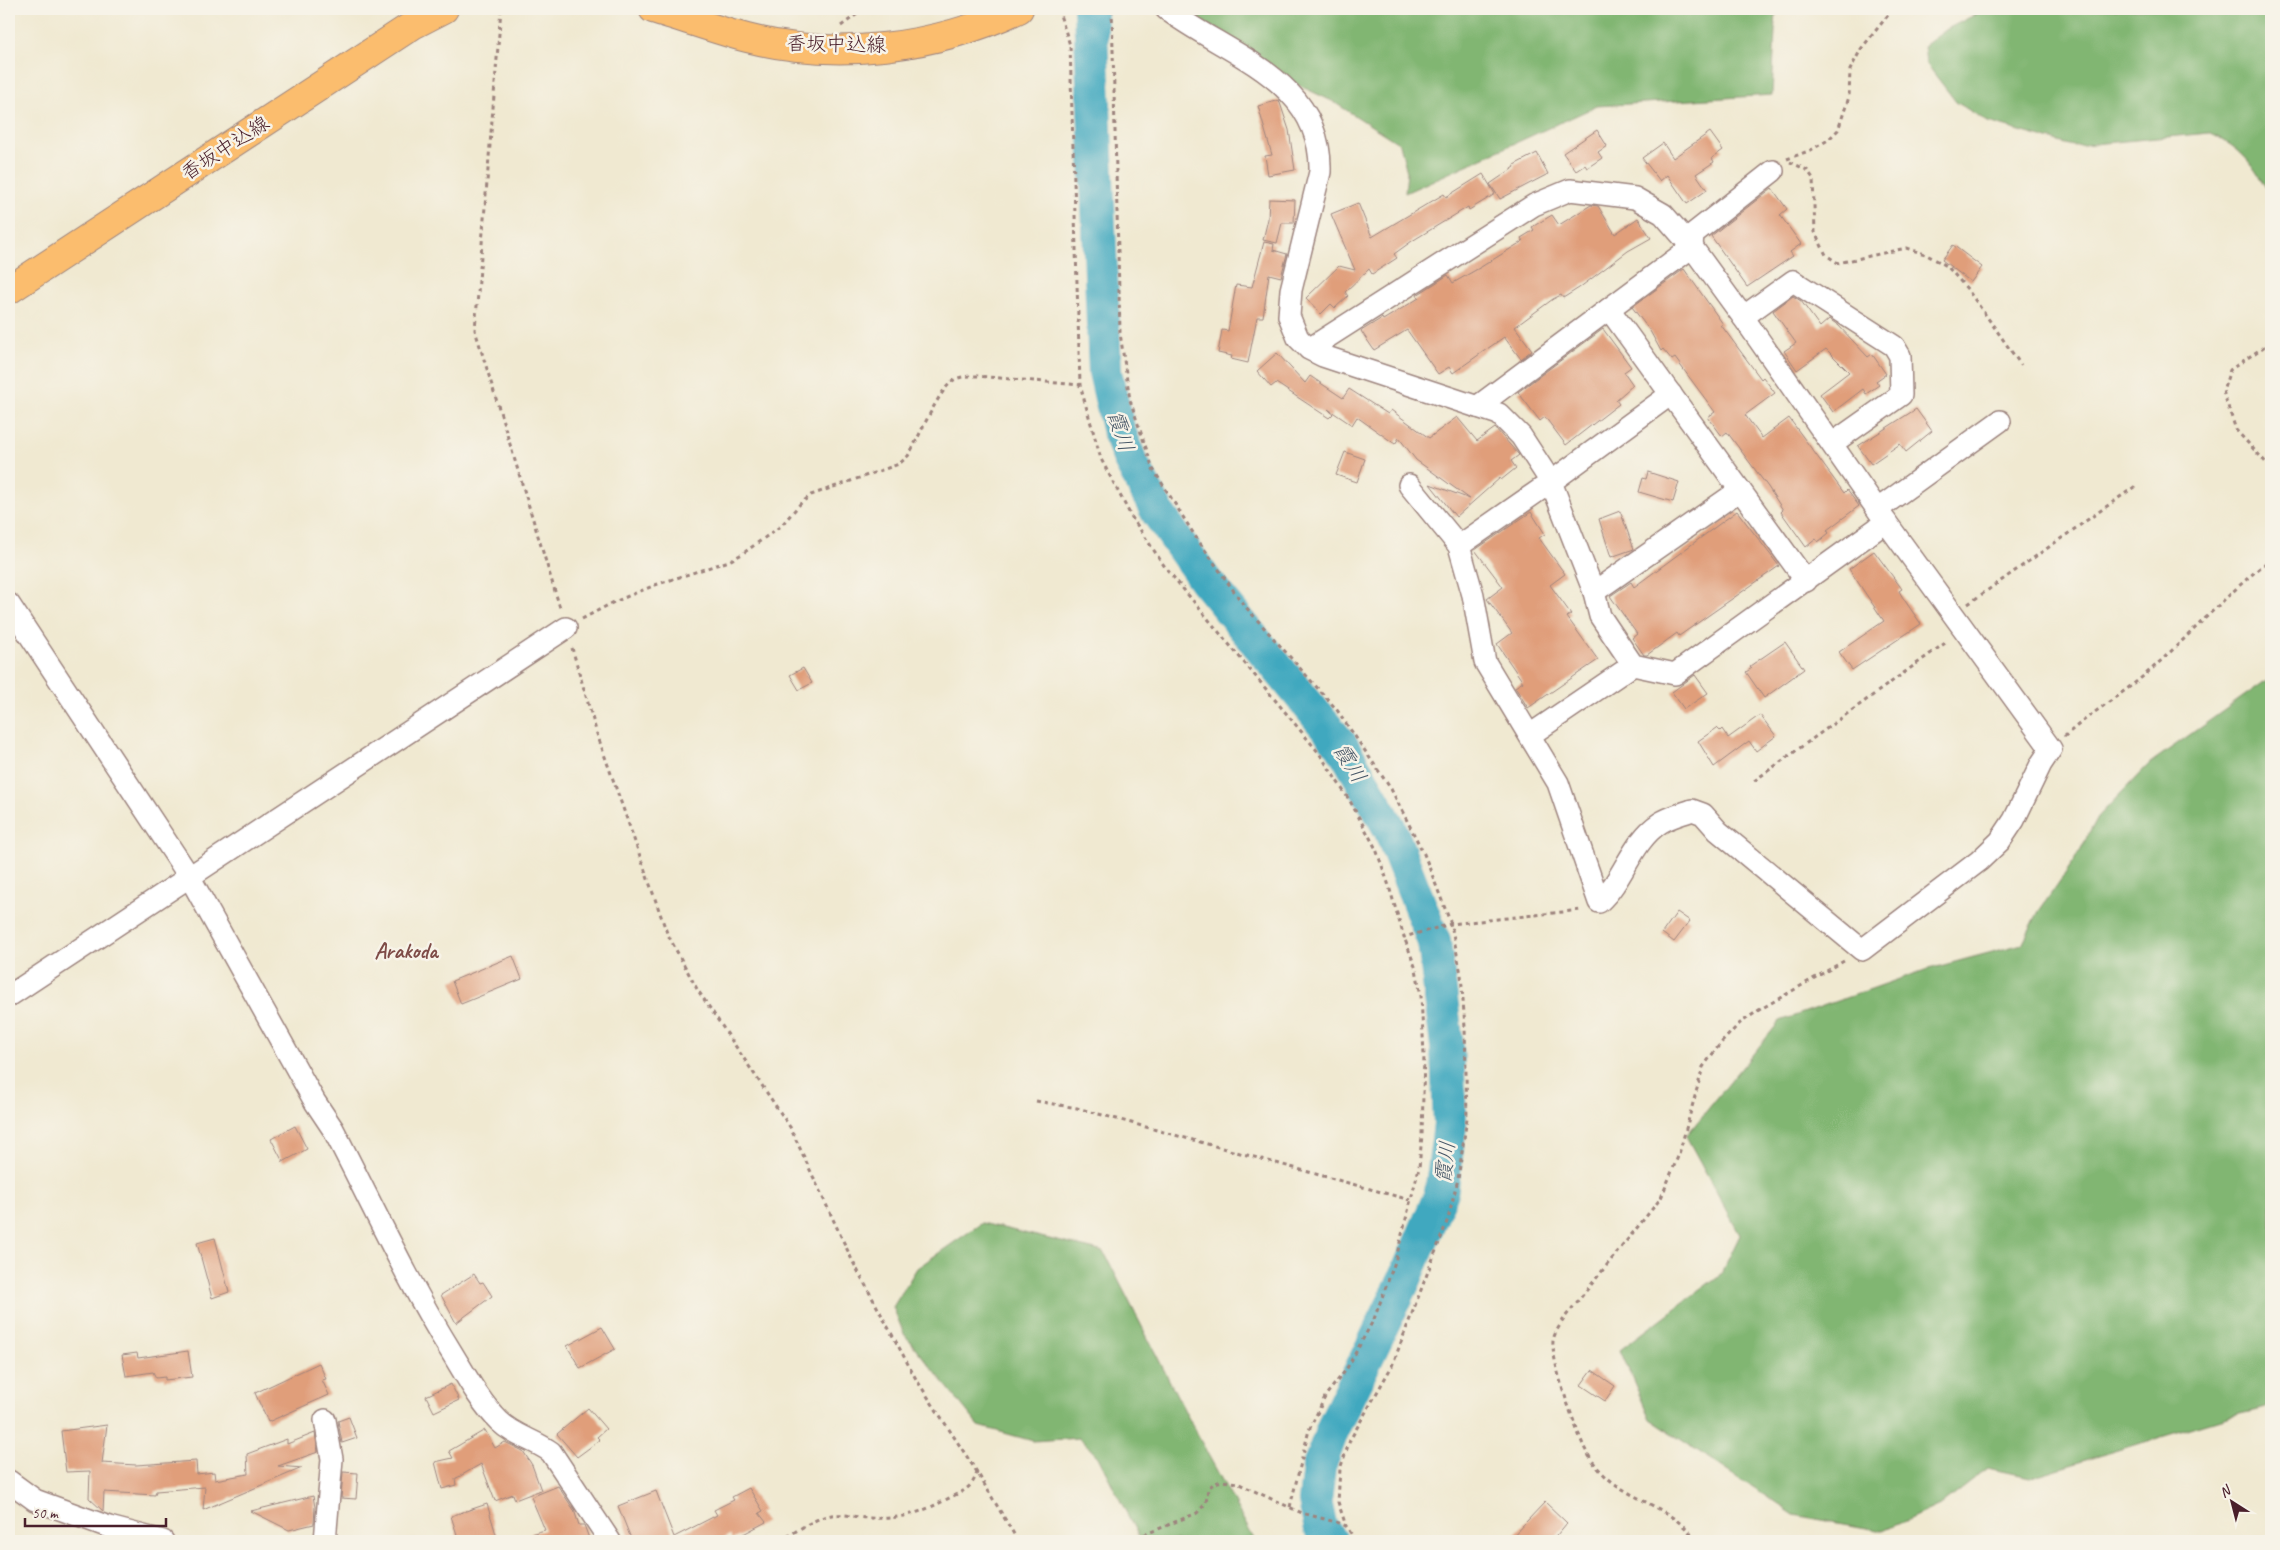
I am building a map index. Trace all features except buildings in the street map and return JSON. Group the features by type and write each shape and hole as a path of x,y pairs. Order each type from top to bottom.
{"main road":[{"name":"香坂中込線","path":"9,290 413,24 444,9"},
{"name":"香坂中込線","path":"653,9 748,38 792,45 856,49 894,46 943,36 1000,18 1019,9"}],"street":[{"path":"1166,9 1239,54 1283,86 1298,103 1316,136 1320,153 1320,172 1292,290 1289,316 1298,338 1309,349 1332,359 1499,414 1521,436 1551,482 1594,592 1600,616 1633,665 1675,674 1806,581 1882,516 2000,421"},
{"path":"1477,407 1692,247 1693,234 1773,172"},
{"path":"1309,349 1534,205 1570,190 1635,198 1663,214 1692,247 1834,444 1882,516 2051,749 2041,764 2014,820 2000,841 1979,861 1862,950 1724,836 1703,814 1692,810 1661,822 1648,833 1634,851 1609,894 1599,902 1558,784 1485,662 1473,595 1459,546 1409,485"},
{"path":"1743,317 1793,281 1894,346 1900,356 1901,395 1834,444"},
{"path":"1609,308 1806,581"},
{"path":"1459,546 1551,482 1671,394"},
{"path":"1594,592 1740,490"},
{"path":"9,604 189,876 315,1102 333,1129 426,1311 473,1387 499,1421 518,1436 551,1452 610,1541"},
{"path":"9,996 566,628"},
{"path":"1530,735 1633,665"},
{"path":"325,1420 332,1459 325,1541"},
{"path":"9,1481 35,1500 119,1536 164,1541"}],"path":[{"path":"501,9 475,330 597,734 666,933 697,989 765,1087 790,1127 853,1262 916,1379 977,1472 1018,1541"},
{"path":"1058,9 1070,45 1080,385 1101,459 1131,516 1165,567 1319,753 1350,801 1376,849 1416,968 1421,996 1424,1055 1422,1135 1419,1168 1395,1262 1374,1319 1346,1370 1326,1395 1309,1430 1290,1508"},
{"path":"1112,9 1120,333 1130,400 1153,469 1195,536 1243,604 1338,710 1391,789 1424,854 1451,924 1461,974 1467,1118 1458,1179 1448,1219 1392,1366 1350,1440 1340,1469 1338,1502 1346,1526 1356,1541"},
{"path":"1893,9 1862,49 1850,70 1849,98 1838,130 1828,140 1812,150 1785,159 1806,170 1813,178 1815,232 1826,255 1838,263 1906,248 1925,254 1947,266 1968,290 2021,365"},
{"path":"2271,342 2230,370 2223,392 2236,430 2271,468"},
{"path":"566,628 614,602 655,585 728,561 781,526 800,504 811,495 899,464 908,456 944,390 954,380 961,377 977,376 1080,385"},
{"path":"1754,781 2137,485"},
{"path":"2051,749 2082,720 2146,674 2247,578 2271,558"},
{"path":"1404,937 1451,924 1584,910 1599,902"},
{"path":"1696,1541 1687,1528 1663,1510 1611,1480 1596,1466 1584,1447 1561,1383 1553,1356 1553,1339 1565,1317 1661,1198 1679,1154 1703,1067 1720,1044 1739,1024 1759,1010 1862,950"},
{"path":"1036,1100 1077,1108 1410,1200"},
{"path":"780,1541 827,1516 841,1514 871,1518 908,1516 928,1510 968,1488 974,1482 977,1472"},
{"path":"1129,1541 1197,1513 1206,1503 1208,1488 1222,1481 1236,1483 1302,1513 1339,1522 1346,1526"}],"green space":[{"path":"1195,9 1776,9 1772,95 1597,106 1405,193 1407,172 1400,144 1332,101 1228,52 1194,23"},
{"path":"1986,9 2271,9 2271,196 2246,158 2231,145 2209,133 2073,146 1988,122 1956,102 1926,63 1924,46 1947,29"},
{"path":"2271,677 2271,1406 2240,1413 2030,1477 1988,1468 1942,1504 1883,1531 1794,1515 1650,1419 1620,1350 1721,1274 1740,1235 1686,1136 1780,1021 1925,970 2022,944 2039,911 2076,858 2098,817 2150,763"},
{"path":"982,1223 1104,1252 1191,1423 1255,1541 1141,1541 1098,1457 1080,1438 1033,1441 979,1426 904,1334 893,1307 917,1268"}],"waterway":[{"name":"霞川","path":"1090,9 1105,372 1118,428 1130,460 1158,513 1205,580 1342,746 1390,829 1434,942 1447,1046 1450,1125 1441,1194 1404,1281 1335,1423 1319,1467 1315,1501 1321,1529 1331,1541"}],"district":[{"name":"Arakoda","path":"406,951"}]}
